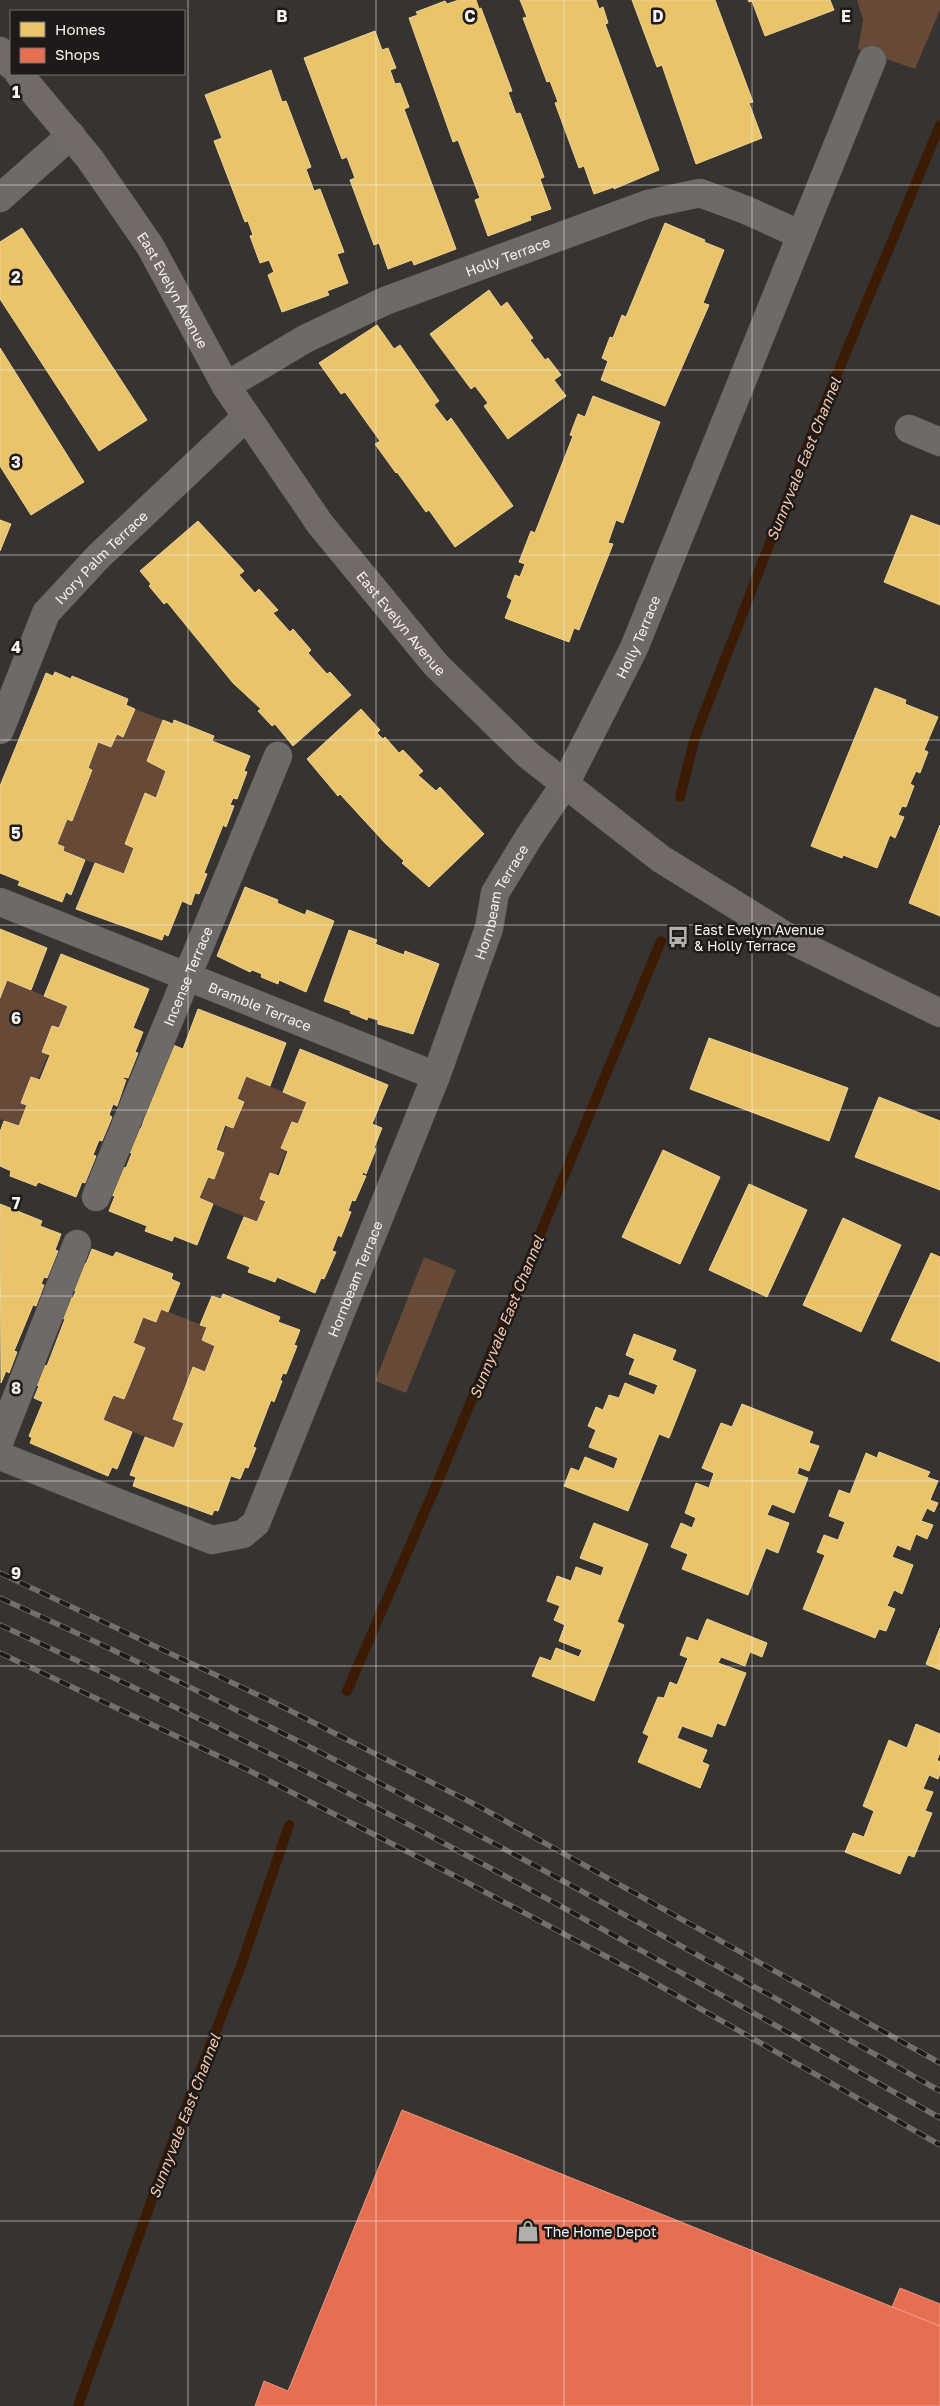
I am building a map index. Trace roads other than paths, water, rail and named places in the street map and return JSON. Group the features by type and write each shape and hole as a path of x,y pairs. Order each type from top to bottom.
{"main road":[{"path":"0,51 10,63"},
{"name":"East Evelyn Avenue","path":"20,75 71,135 150,246 226,386 246,417 338,547 436,665 528,754 661,859 781,934 940,1013"}],"street":[{"name":"Holly Terrace","path":"565,784 634,648 872,60"},
{"path":"0,198 71,135"},
{"name":"Holly Terrace","path":"226,386 305,339 385,301 648,204 700,193 746,210 801,235"},
{"name":"Ivory Palm Terrace","path":"0,730 46,613 98,557 246,417"},
{"path":"909,430 940,442"},
{"name":"Incense Terrace","path":"96,1197 278,756"},
{"name":"Hornbeam Terrace","path":"0,1456 212,1540 243,1534 256,1523 436,1076 489,928 495,893 529,837 565,784"},
{"name":"Bramble Terrace","path":"0,902 436,1076"},
{"path":"0,1440 77,1244"}],"waterway":[{"name":"Sunnyvale East Channel","path":"680,797 695,737 808,444 940,125"},
{"name":"Sunnyvale East Channel","path":"347,1691 441,1474 661,941"},
{"name":"Sunnyvale East Channel","path":"78,2406 171,2146 241,1966 289,1825"}],"railway":[{"path":"0,1573 273,1702 480,1807 940,2063"},
{"path":"0,1598 240,1712 358,1772 709,1961 940,2091"},
{"path":"0,1625 234,1736 407,1824 643,1951 940,2118"},
{"path":"0,1653 248,1770 455,1876 639,1974 940,2145"}],"place":[{"name":"East Evelyn Avenue & Holly Terrace","path":"678,937"},
{"name":"The Home Depot","path":"528,2231"}]}
